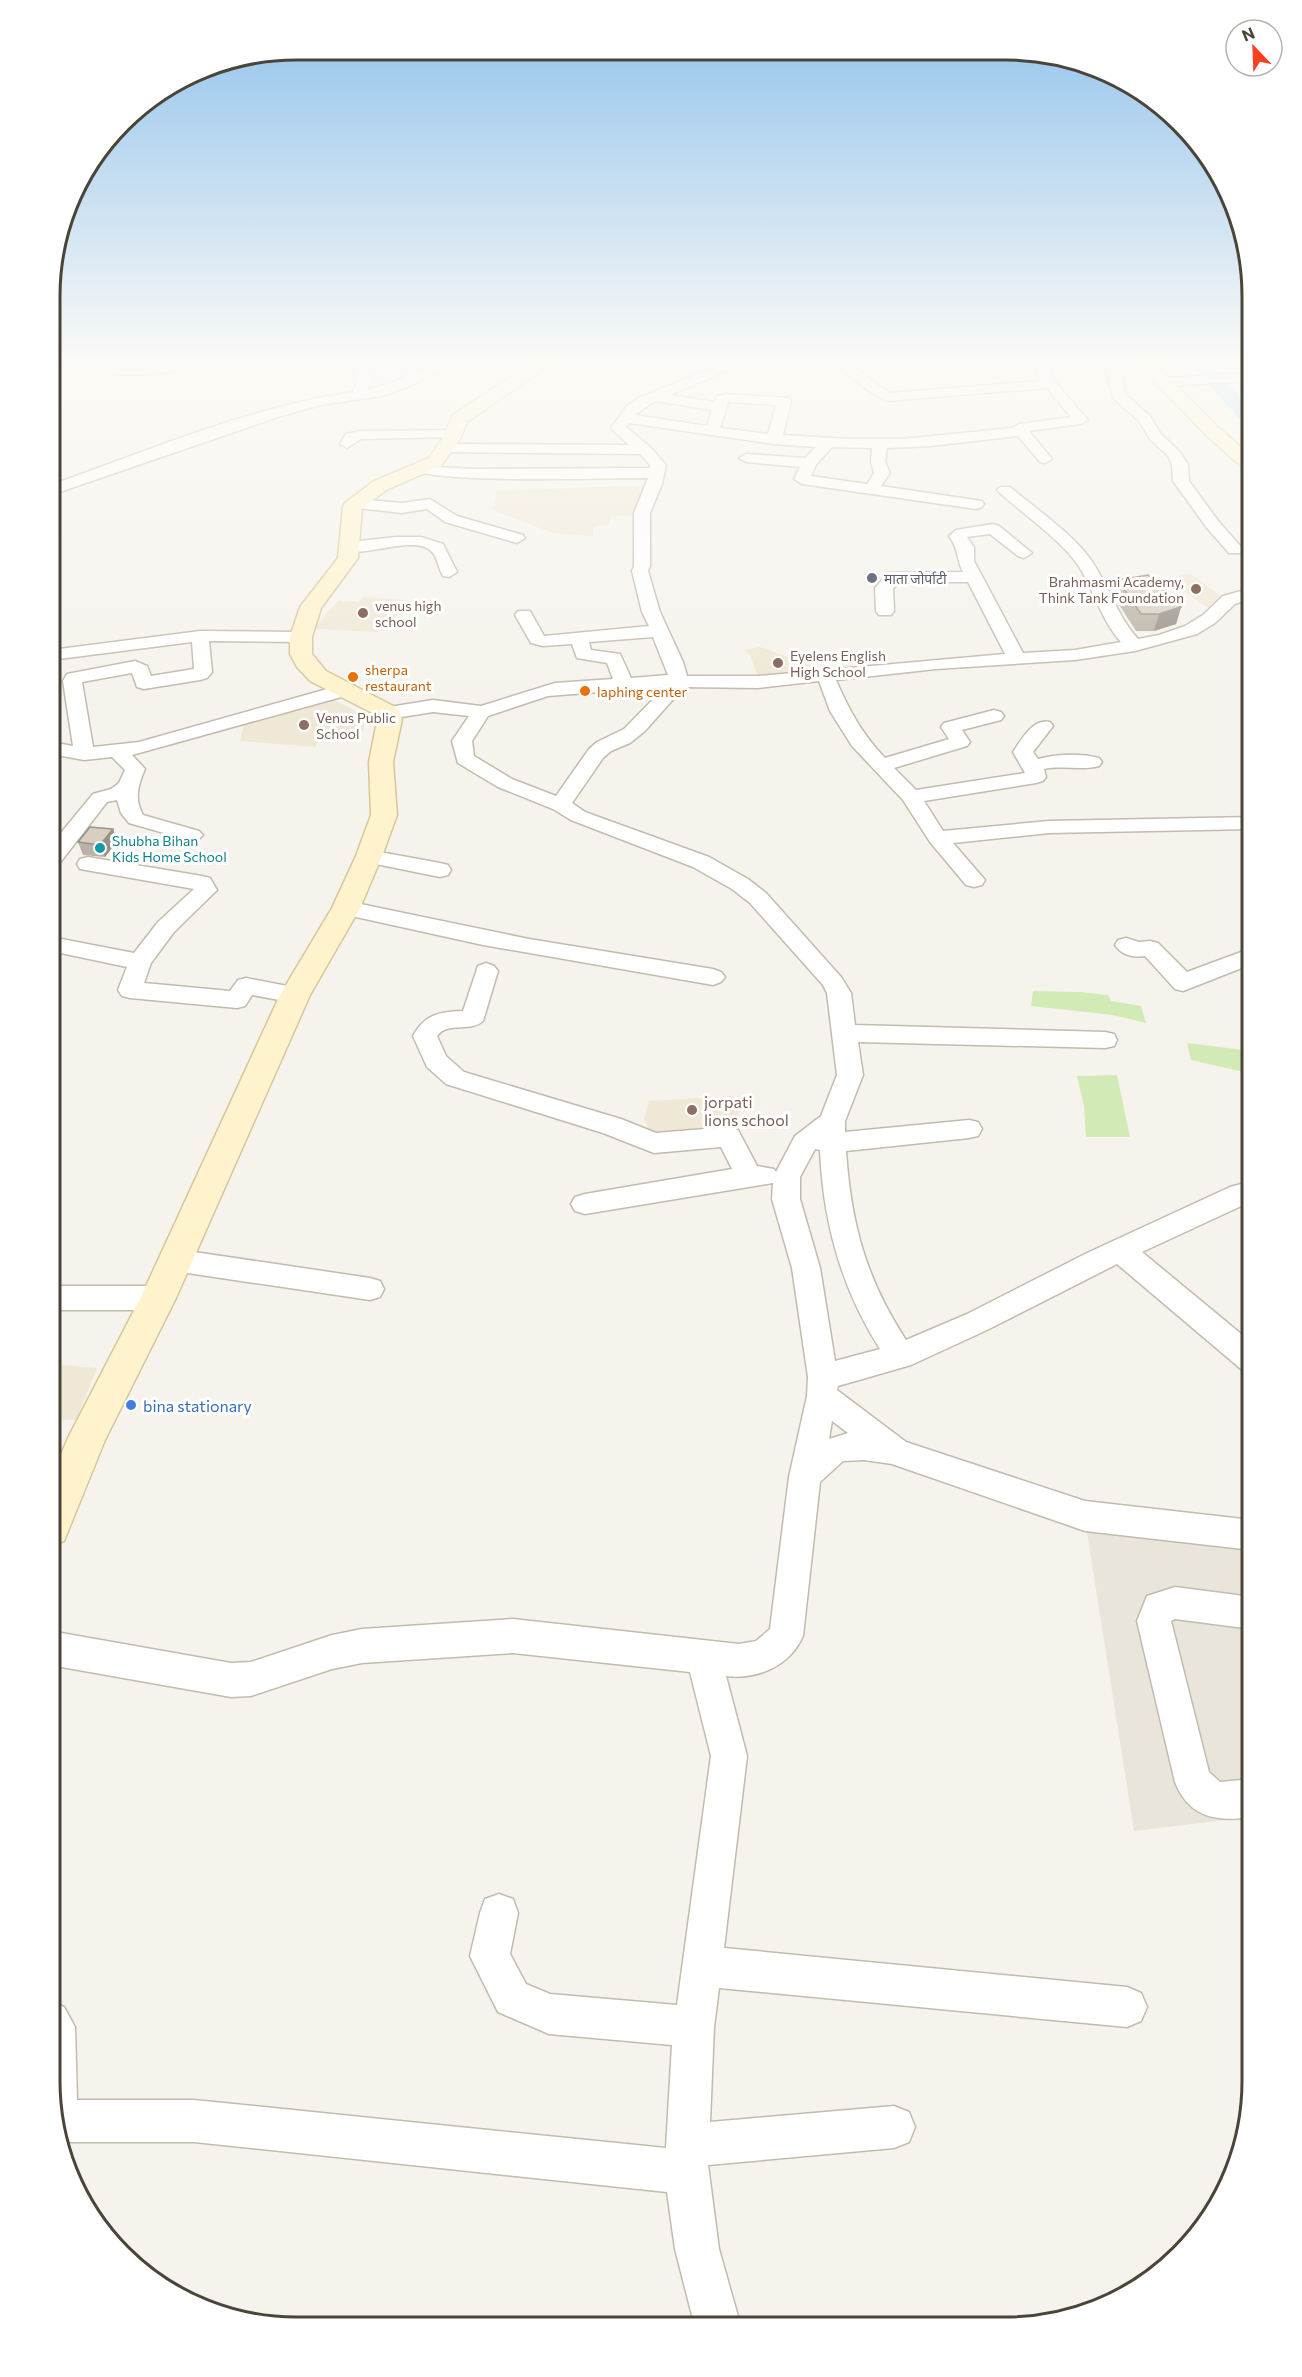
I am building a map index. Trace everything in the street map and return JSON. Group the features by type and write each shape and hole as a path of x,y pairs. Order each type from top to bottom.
{"main road":[{"path":"60,1504 87,1438 158,1298 295,995 346,908 384,815 381,762 390,719 389,713 318,676 310,669 301,654 301,637 311,608 348,558 351,510 355,504 381,485 415,472"}],"street":[{"path":"60,487 101,472"},
{"path":"452,472 474,474 655,473 654,484 642,513 642,566 640,570 658,630 674,662 680,681"},
{"path":"805,472 802,479 976,504"},
{"path":"870,490 882,472"},
{"path":"1180,472 1181,481 1217,531 1242,554"},
{"path":"1005,490 1073,549 1085,563 1121,631 1135,646"},
{"path":"355,504 402,508 430,504 451,519 517,538"},
{"path":"1017,659 966,561 966,547 957,536 987,529 998,531 1024,553"},
{"path":"350,547 414,542 433,543 440,548 449,572"},
{"path":"1235,550 1242,548"},
{"path":"885,611 884,588 894,577 975,577"},
{"path":"389,713 433,706 482,712 542,692 625,685 680,681 758,682 936,664 1075,656 1162,640 1191,630 1209,619 1229,600 1242,596"},
{"path":"524,615 537,639 543,642 658,630"},
{"path":"60,654 200,636 301,637"},
{"path":"84,754 72,681 74,678 135,667 140,670 144,683 200,674 203,672 200,636"},
{"path":"579,638 583,654 614,658 625,685"},
{"path":"826,676 859,742 911,798 937,838 974,880"},
{"path":"560,805 572,792 590,760 603,747 623,739 660,704 680,681"},
{"path":"60,750 84,754 118,752 167,741 345,690"},
{"path":"482,712 462,741 465,759 505,783 560,805 578,816 701,862 721,872 758,898 814,958 833,982 839,993 850,1075 824,1134 842,1229 865,1296 900,1356"},
{"path":"882,765 960,742 951,727 994,716"},
{"path":"911,798 1036,777 1033,766 1023,752 1043,726"},
{"path":"118,752 135,769 127,787 129,807 136,819 192,835"},
{"path":"1033,766 1054,761 1092,762"},
{"path":"60,847 100,798 127,787"},
{"path":"937,838 1049,827 1242,823"},
{"path":"369,856 440,870"},
{"path":"88,864 202,883 206,886 206,890 166,927 140,962 130,990 237,1000 246,986 295,995"},
{"path":"346,908 399,921 587,957 714,977"},
{"path":"1125,945 1137,950 1150,948 1166,962 1183,983 1242,959"},
{"path":"60,946 140,962"},
{"path":"486,971 474,1015 470,1019 445,1020 430,1027 425,1036 436,1061 455,1078 612,1126 654,1143 729,1137 750,1176"},
{"path":"845,1033 1105,1040"},
{"path":"60,1650 231,1680 251,1679 332,1652 362,1646 513,1636 739,1661 761,1658 773,1651 786,1636 805,1477 823,1386 806,1268 786,1199 787,1177 804,1143 824,1134 969,1128"},
{"path":"585,1204 750,1176 787,1177"},
{"path":"823,1386 978,1322 1120,1250 1242,1194"},
{"path":"1120,1250 1242,1352"},
{"path":"174,1260 370,1289"},
{"path":"60,1298 158,1298"},
{"path":"823,1386 896,1452"},
{"path":"805,1477 820,1458 837,1449 858,1445 896,1452 1085,1516 1242,1534"},
{"path":"1242,1612 1175,1603 1159,1607 1154,1621 1193,1782 1205,1797 1222,1803 1242,1800"},
{"path":"703,1657 729,1756 694,2027 687,2159 697,2249 715,2317"},
{"path":"499,1913 490,1956 512,1998 549,2014 694,2027"},
{"path":"702,1966 1127,2007"},
{"path":"64,2121 194,2121 687,2159 894,2127"}],"shaded area":[{"path":"643,486 638,516 611,515 609,525 593,527 593,536 552,533 493,510 496,491"},
{"name":"Brahmasmi Academy, Think Tank Foundation","path":"1190,573 1224,599 1208,608 1167,579"},
{"name":"venus high school","path":"364,597 404,600 393,623 377,632 314,629 338,601 358,602"},
{"name":"Eyelens English High School","path":"760,647 823,670 758,677 750,655 744,650"},
{"name":"Venus Public School","path":"329,697 366,717 363,731 327,729 315,747 240,741 245,721"},
{"name":"jorpati lions school","path":"733,1096 742,1124 716,1137 652,1136 644,1119 649,1101"},
{"path":"60,1365 97,1368 76,1420 60,1419"},
{"path":"1086,1526 1242,1546 1242,1818 1134,1831"}],"green space":[{"path":"1033,991 1108,995 1111,1001 1141,1006 1146,1023 1113,1015 1031,1006"},
{"path":"1187,1043 1242,1050 1242,1072 1191,1060"},
{"path":"1117,1075 1130,1137 1086,1137 1084,1106 1077,1076"}],"building":[{"path":"1148,575 1181,607 1159,614 1141,614 1118,580"},
{"path":"90,827 113,829 100,845 78,842"}],"place":[{"name":"माता जोर्पाटी","path":"872,578"},
{"name":"Brahmasmi Academy, Think Tank Foundation","path":"1196,589"},
{"name":"venus high school","path":"363,613"},
{"name":"Eyelens English High School","path":"778,663"},
{"name":"sherpa restaurant","path":"353,677"},
{"name":"laphing center","path":"585,691"},
{"name":"Venus Public School","path":"304,725"},
{"name":"Shubha Bihan Kids Home School","path":"100,848"},
{"name":"jorpati lions school","path":"692,1110"},
{"name":"bina stationary","path":"131,1405"}]}
